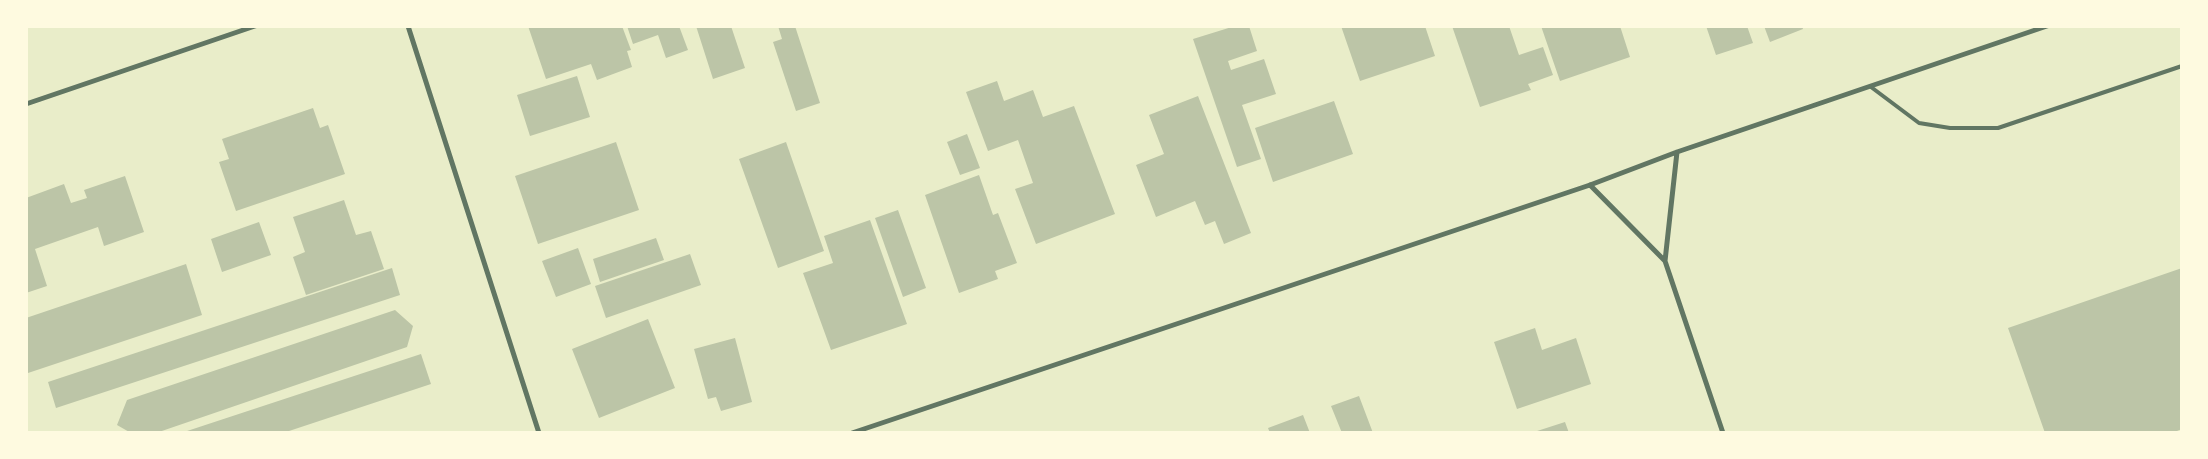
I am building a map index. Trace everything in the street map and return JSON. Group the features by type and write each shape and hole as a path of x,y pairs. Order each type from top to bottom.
{"street":[{"path":"26,104 255,26"},
{"path":"408,26 539,433"},
{"path":"852,433 1590,185 1677,152 2047,26"},
{"path":"1677,152 1665,261 1723,433"},
{"path":"1590,185 1665,261"}],"lane":[{"path":"1871,87 1919,123 1950,128 1998,128 2182,66"}],"building":[{"path":"528,26 622,26 631,50 627,51 632,67 597,80 591,64 546,79"},
{"path":"627,26 679,26 688,50 666,58 658,35 633,44"},
{"path":"696,26 731,26 745,68 713,79"},
{"path":"778,26 795,26 820,103 796,111 773,42 782,39"},
{"path":"1235,26 1249,26 1257,51 1228,61 1231,70 1264,59 1276,94 1242,105 1261,159 1237,167 1193,39"},
{"path":"1341,26 1425,26 1435,56 1360,81"},
{"path":"1452,26 1509,26 1519,55 1543,47 1553,75 1528,84 1531,90 1480,107"},
{"path":"1541,26 1620,26 1630,57 1560,81"},
{"path":"1706,26 1747,26 1753,43 1716,55"},
{"path":"1764,26 1802,26 1803,29 1770,42"},
{"path":"577,76 590,117 530,136 517,95"},
{"path":"997,81 1004,101 1033,90 1043,117 1074,106 1115,214 1036,244 1015,189 1033,183 1018,140 988,151 966,92"},
{"path":"1198,96 1251,233 1224,244 1215,221 1205,225 1195,201 1156,217 1136,165 1164,154 1149,115"},
{"path":"1334,101 1353,154 1273,182 1255,128"},
{"path":"313,108 320,128 328,125 345,174 236,211 219,162 229,159 222,139"},
{"path":"967,134 980,168 960,175 947,142"},
{"path":"616,142 639,210 538,244 515,176"},
{"path":"786,142 824,251 778,268 739,159"},
{"path":"979,175 993,215 998,213 1017,263 995,271 998,279 959,293 925,195"},
{"path":"125,176 144,232 104,246 98,227 35,249 47,286 26,293 26,198 64,184 71,203 87,198 84,190"},
{"path":"344,200 356,235 371,231 384,269 306,295 293,257 305,252 293,217"},
{"path":"898,210 926,288 903,297 875,218"},
{"path":"870,220 907,324 831,350 803,273 833,263 824,236"},
{"path":"259,222 271,255 222,272 211,239"},
{"path":"656,238 664,260 600,282 593,259"},
{"path":"578,248 591,284 556,297 542,261"},
{"path":"690,254 701,285 606,318 595,286"},
{"path":"186,264 202,315 28,373 26,366 26,318"},
{"path":"392,268 400,295 56,408 48,382"},
{"path":"2182,268 2182,429 2172,433 2045,433 2008,328"},
{"path":"395,310 413,326 407,347 156,433 131,433 117,425 127,400"},
{"path":"648,319 675,388 599,418 572,349"},
{"path":"1535,328 1542,350 1576,338 1591,384 1517,409 1494,342"},
{"path":"735,338 752,402 721,411 716,397 708,399 694,349"},
{"path":"421,354 431,384 283,433 181,433"},
{"path":"1359,396 1373,433 1342,433 1331,406"},
{"path":"1303,415 1310,433 1270,433 1268,428"},
{"path":"1565,422 1569,433 1534,433 1534,432"}]}
